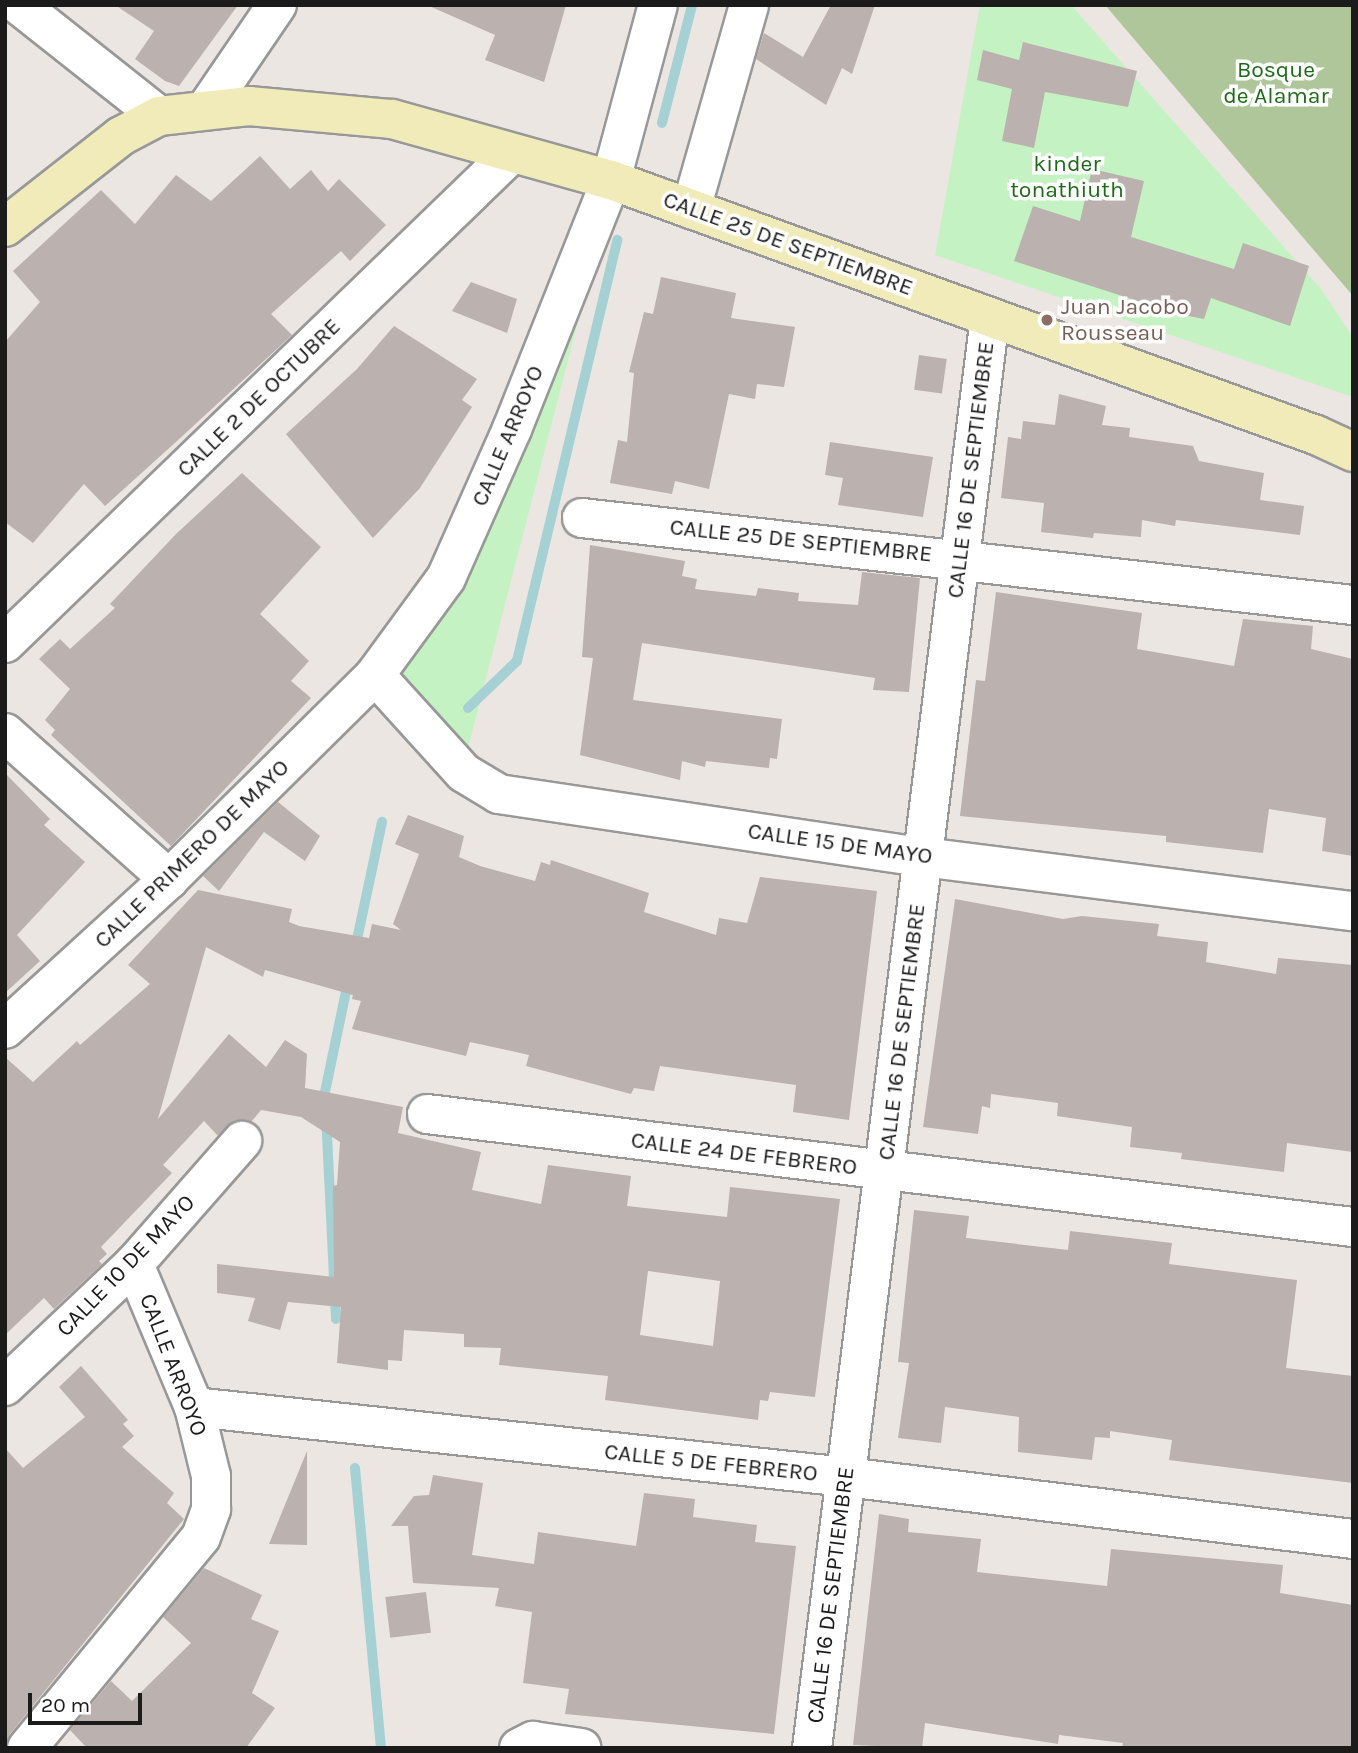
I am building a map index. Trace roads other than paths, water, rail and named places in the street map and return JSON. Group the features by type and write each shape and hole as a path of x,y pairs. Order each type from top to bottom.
{"main road":[{"name":"CALLE 25 DE SEPTIEMBRE","path":"5,227 121,136 159,116 249,106 348,112 440,131 611,180 1353,452"}],"street":[{"path":"19,5 159,116"},
{"path":"206,109 276,5"},
{"name":"CALLE ARROYO","path":"375,675 446,578 512,429 611,180 658,5"},
{"path":"691,209 749,5"},
{"name":"CALLE 2 DE OCTUBRE","path":"5,643 512,153"},
{"name":"CALLE 16 DE SEPTIEMBRE","path":"812,1748 886,1171 990,317"},
{"name":"CALLE 25 DE SEPTIEMBRE","path":"582,518 960,558 1353,605"},
{"name":"CALLE 15 DE MAYO","path":"375,675 464,773 499,794 923,857 1353,911"},
{"name":"CALLE PRIMERO DE MAYO","path":"5,1029 169,879 375,675"},
{"path":"5,733 169,879"},
{"name":"CALLE 24 DE FEBRERO","path":"427,1114 1353,1227"},
{"name":"CALLE 10 DE MAYO","path":"5,1386 134,1264 242,1141"},
{"name":"CALLE ARROYO","path":"27,1748 201,1537 211,1509 211,1476 194,1407 134,1264"},
{"name":"CALLE 5 DE FEBRERO","path":"194,1407 846,1477 1353,1539"},
{"path":"519,1748 533,1741 581,1748"}],"waterway":[{"path":"662,123 692,5"},
{"path":"468,708 517,661 617,240"},
{"path":"355,949 382,822"},
{"path":"336,1319 325,1092 348,982"},
{"path":"355,1468 381,1748"}],"place":[{"name":"Juan Jacobo Rousseau","path":"1047,320"}],"park label":[{"name":"Bosque de Alamar","path":"1276,83"},
{"name":"kinder tonathiuth","path":"1067,177"}]}
